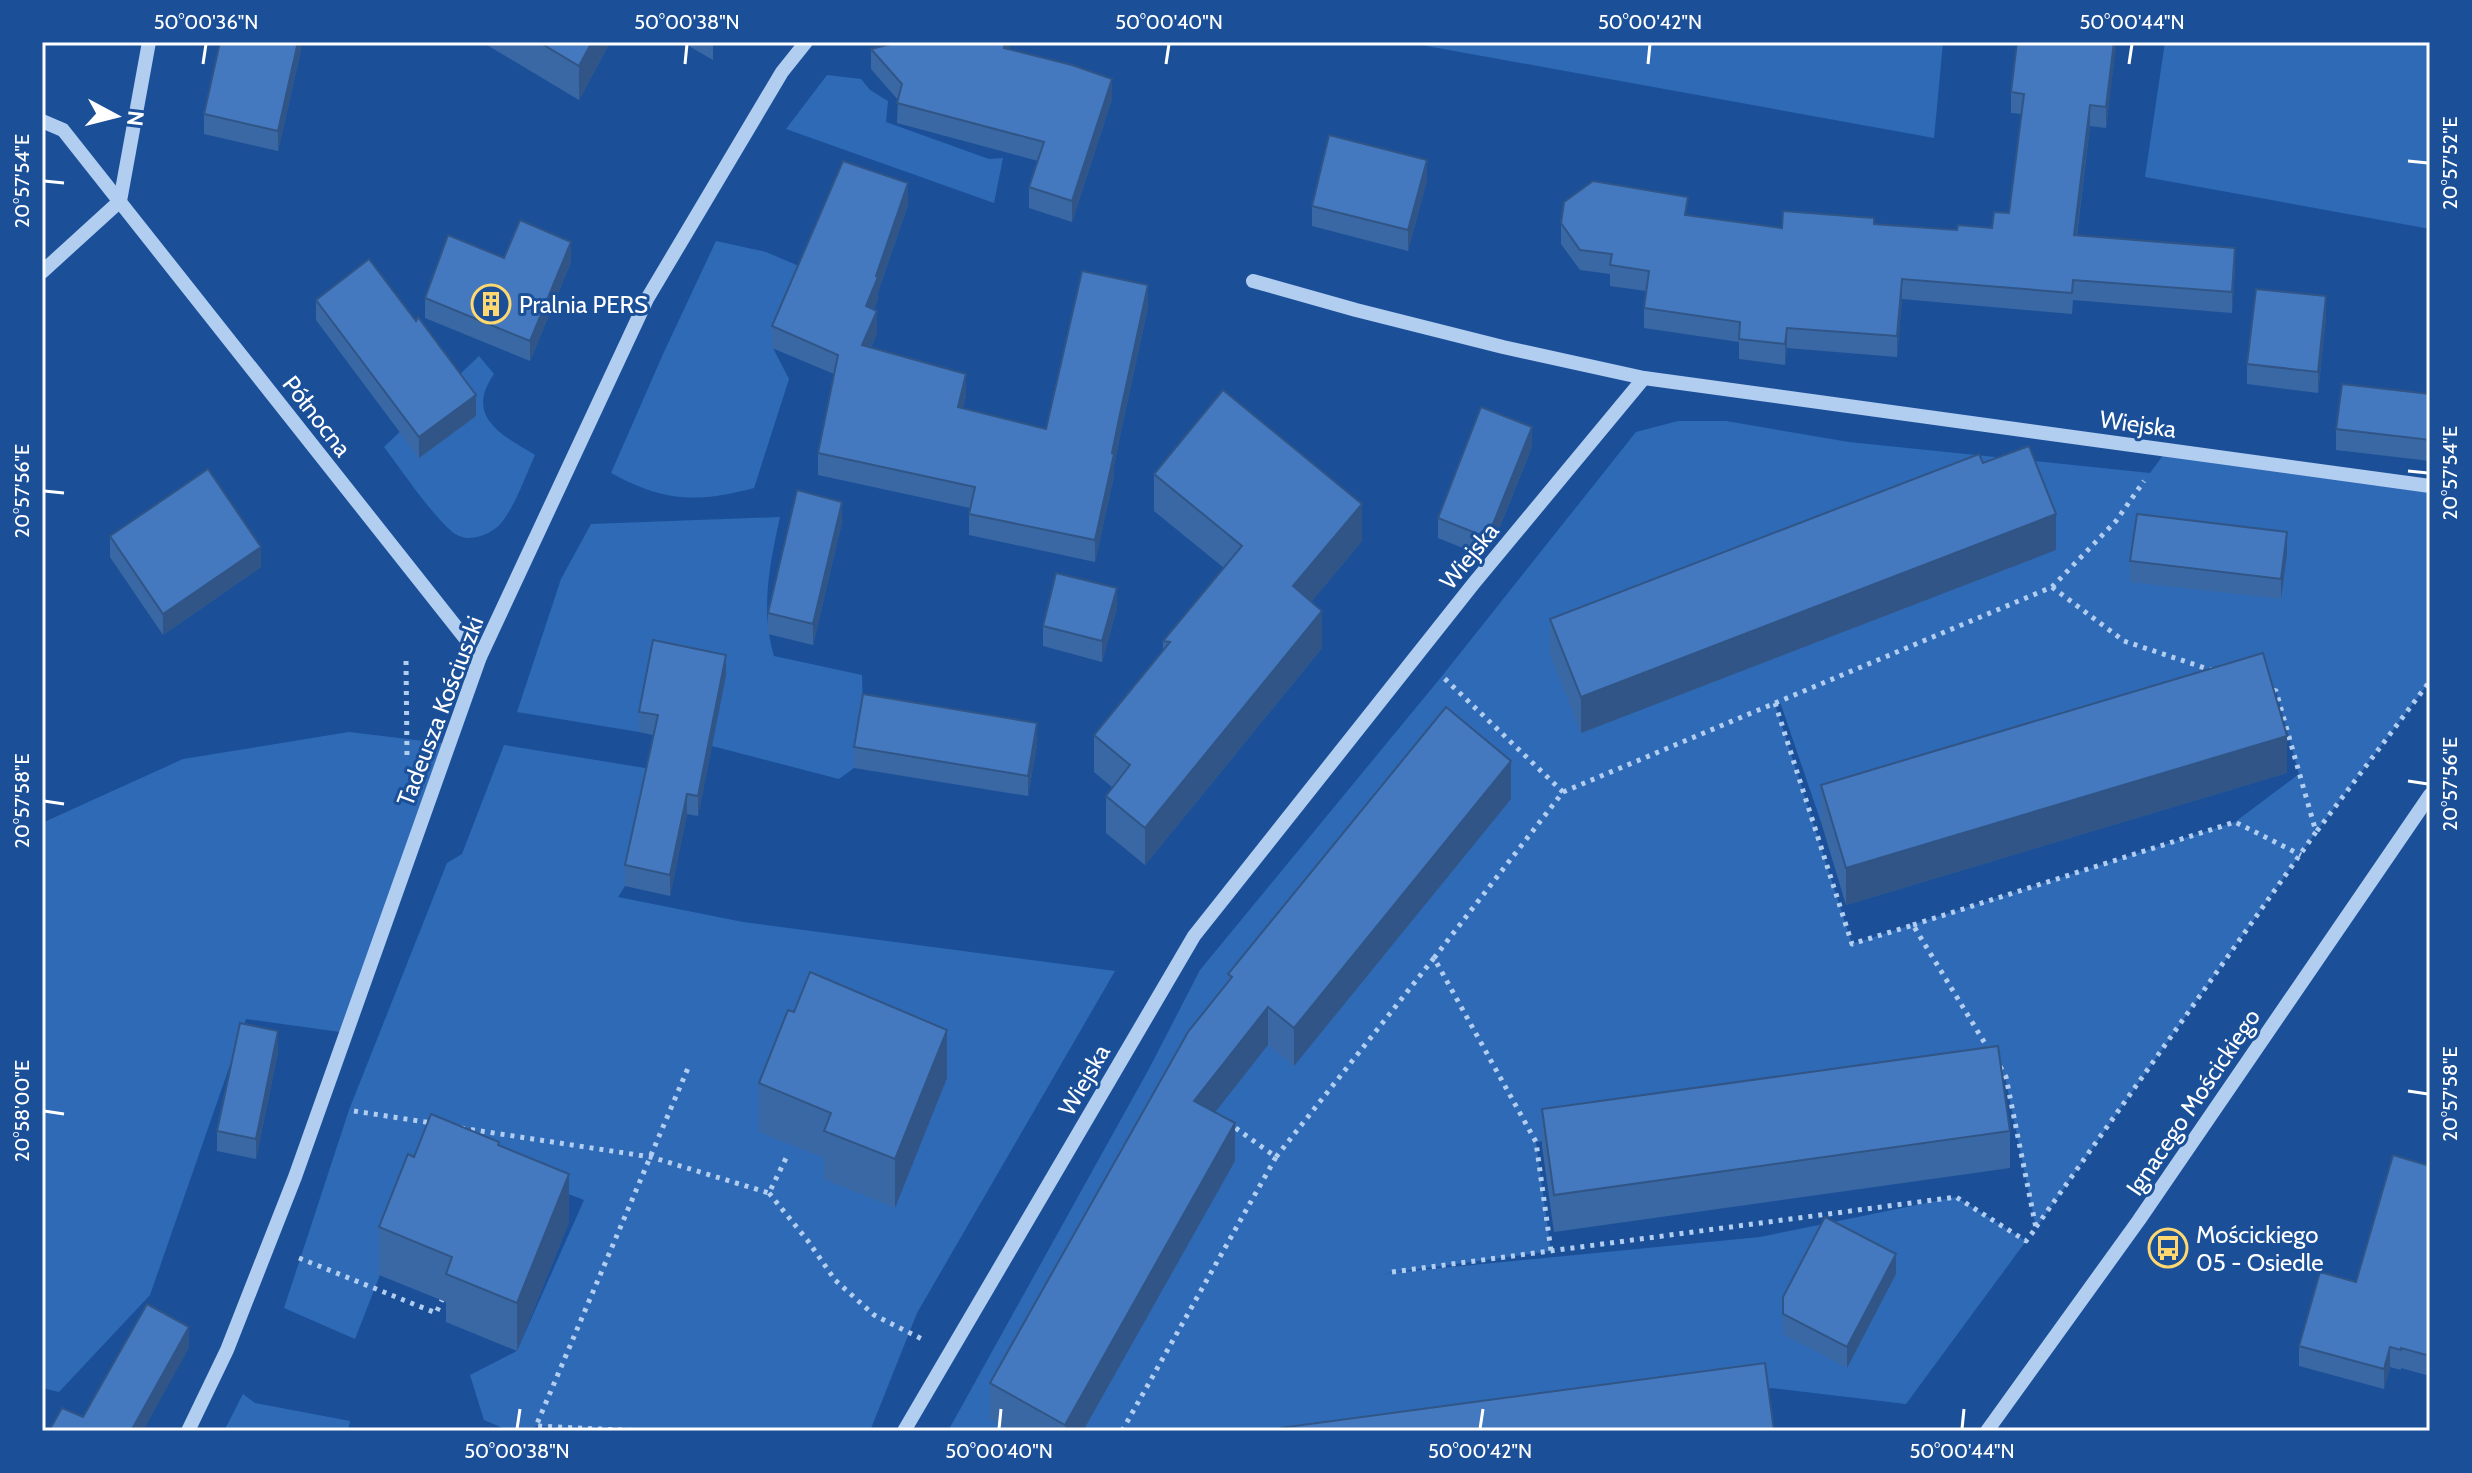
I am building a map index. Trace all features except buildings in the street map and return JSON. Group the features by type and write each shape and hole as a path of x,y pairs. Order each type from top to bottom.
{"street":[{"path":"42,272 120,201 149,42"},
{"name":"Tadeusza Kościuszki","path":"188,1431 227,1350 295,1177 480,657 647,299 782,72 806,42"},
{"name":"Północna","path":"42,121 63,130 480,657"},
{"path":"1253,281 1488,344 1644,378"},
{"name":"Wiejska","path":"904,1431 1194,936 1418,654 1644,378 2430,486"},
{"name":"Ignacego Mościckiego","path":"1987,1431 2139,1220 2430,795"}],"path":[{"path":"1122,1431 1276,1157 1563,792 2052,587 2116,521 2167,450"},
{"path":"2052,587 2124,641 2221,673"},
{"path":"1418,654 1563,792"},
{"path":"1392,1272 1956,1197 2026,1241 2316,832 2430,681"},
{"path":"2263,687 2276,691 2316,832"},
{"path":"1775,703 1852,944 2235,822 2301,855"},
{"path":"1913,925 1990,1051"},
{"path":"1434,958 1536,1142 1551,1251"},
{"path":"1998,1064 2006,1077 2036,1228"},
{"path":"642,1431 536,1426 688,1068"},
{"path":"349,1110 439,1124"},
{"path":"1226,1121 1276,1157"},
{"path":"454,1127 651,1157 769,1193 835,1280 874,1315 917,1336 948,1357"},
{"path":"769,1193 788,1154"},
{"path":"298,1257 436,1313 443,1298"}],"shaded area":[{"path":"1405,42 1943,42 1934,138"},
{"path":"2165,42 2430,42 2430,229 2145,177"},
{"path":"827,75 861,79 870,90 888,101 886,122 989,159 1003,158 994,203 786,129"},
{"path":"716,241 766,252 799,266 773,348 789,379 754,488 715,496 681,497 648,490 611,473"},
{"path":"479,356 494,374 483,402 485,413 500,432 535,455 502,522 494,530 464,538 442,522 384,447"},
{"path":"1678,421 1726,421 1849,442 2150,473 2167,450 2430,486 2430,681 2316,832 2036,1228 2005,1077 1998,1083 1536,1142 1551,1251 1381,1274 1760,1237 1956,1197 2026,1241 1906,1404 1772,1388 1486,1431 948,1431 1150,1067 1200,970 1442,676 1636,432","holes":["2264,687 2276,691 2299,774 2235,822 1852,944 1775,704 1780,702 1821,822 2263,690"]},
{"path":"780,517 767,603 774,656 862,675 863,714 854,768 839,779 712,746 726,675 654,661 639,732 517,712 561,579 591,524"},
{"path":"349,732 449,744 347,1033 246,1019 150,1295 59,1392 42,1388 42,823 183,759"},
{"path":"504,745 651,769 625,886 618,897 743,922 1115,971 917,1313 870,1431 556,1431 555,1427 536,1426 528,1431 510,1431 484,1420 470,1375 517,1351 584,1200 441,1145 408,1203 355,1339 284,1308 349,1110 447,863 462,854"},
{"path":"243,1394 255,1403 350,1421 348,1431 224,1431"}],"place":[{"name":"Pralnia PERS","path":"491,304"},
{"name":"Mościckiego 05 - Osiedle","path":"2168,1248"}]}
